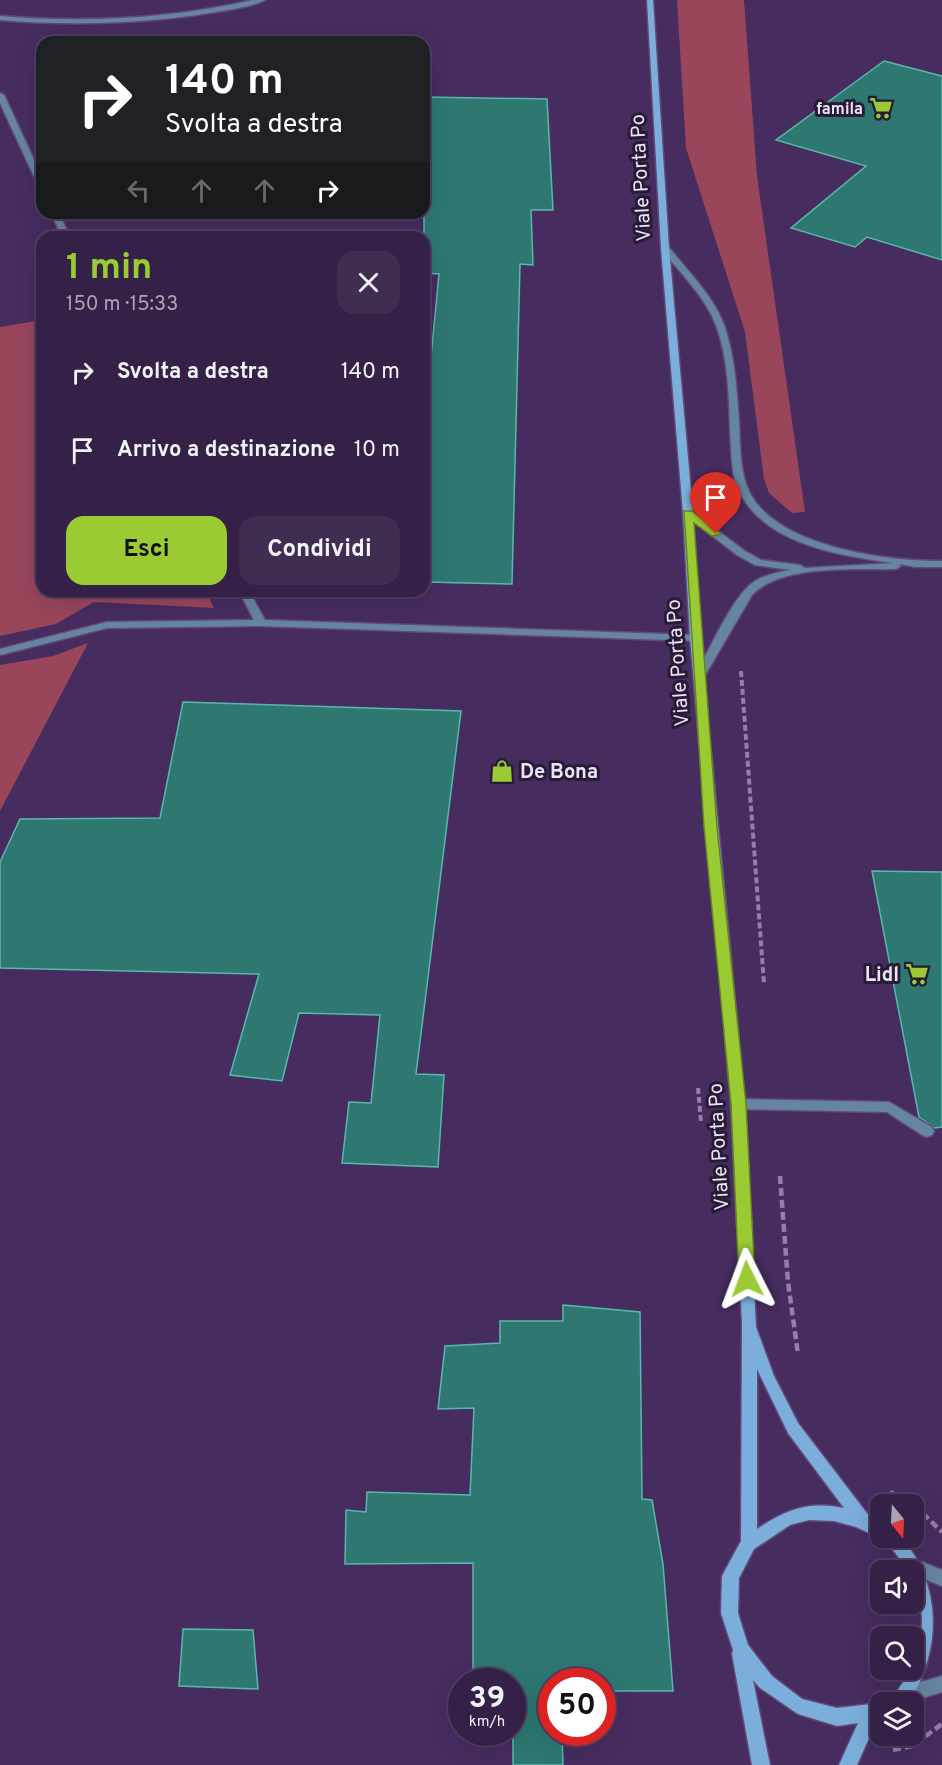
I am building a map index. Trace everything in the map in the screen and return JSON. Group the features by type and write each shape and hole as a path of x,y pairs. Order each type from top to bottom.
{"main road":[{"name":"Viale Porta Po","path":"650,0 665,248 688,513 695,638 738,1104 749,1323 749,1542"},
{"name":"Viale Porta Po","path":"749,1323 767,1378 793,1428 862,1519"},
{"name":"Viale Porta Po","path":"761,1765 739,1647 729,1619 729,1591 735,1564 749,1542 772,1524 800,1513 831,1512 862,1519 870,1524"},
{"path":"905,1548 914,1560"},
{"path":"910,1692 931,1666 938,1635 935,1602 924,1575"},
{"name":"Viale Porta Po","path":"739,1647 756,1674 780,1696 809,1711 840,1717 870,1714"},
{"name":"Viale Porta Po","path":"849,1765 870,1725"}],"street":[{"path":"0,18 96,21 164,17 227,9 262,0"},
{"path":"0,95 36,172"},
{"path":"665,248 717,318 730,372 741,483 756,507 770,521 796,537 830,551 924,564"},
{"path":"688,513 741,553 759,563 822,569"},
{"path":"699,677 755,586 777,576 822,569 942,564"},
{"path":"247,597 261,623"},
{"path":"0,652 106,625 261,623 695,638"},
{"path":"738,1104 889,1107 927,1131"},
{"path":"924,1571 942,1578"},
{"path":"920,1692 942,1684"}],"path":[{"path":"737,613 765,995"},
{"path":"779,1170 788,1282 799,1360"},
{"path":"924,1515 942,1532"}],"shaded area":[{"path":"677,0 744,0 757,176 805,512 792,513 769,493 764,479 745,332 686,148"},
{"path":"36,321 36,597 209,597 214,608 94,602 56,624 0,636 0,327"},
{"path":"88,643 0,811 0,665 53,656"}],"building":[{"path":"884,61 942,76 942,260 867,237 855,247 791,228 866,166 776,140"},
{"path":"430,97 547,99 553,210 531,210 533,265 520,264 512,584 430,582 430,357 439,274 430,273 430,231 424,231 424,219 430,219"},
{"path":"183,702 461,711 416,1074 444,1075 438,1167 342,1163 349,1102 371,1103 380,1015 299,1013 282,1081 230,1075 259,974 0,968 0,862 20,819 160,818"},
{"name":"Lidl","path":"872,871 942,872 942,1127 935,1128 919,1117"},
{"path":"563,1305 640,1312 642,1499 652,1500 663,1564 673,1691 616,1691 616,1668 538,1668 538,1746 562,1746 563,1765 513,1765 513,1746 526,1746 526,1668 473,1668 473,1563 345,1564 346,1510 366,1512 367,1492 470,1495 474,1408 438,1409 445,1346 500,1343 500,1321 563,1321"},
{"path":"183,1629 253,1630 258,1689 179,1686"}],"place":[{"name":"famila","path":"881,108"},
{"name":"De Bona","path":"502,771"},
{"name":"Lidl","path":"917,974"}],"route":[{"path":"716,534 688,513 695,638 738,1104 747,1279"}]}
